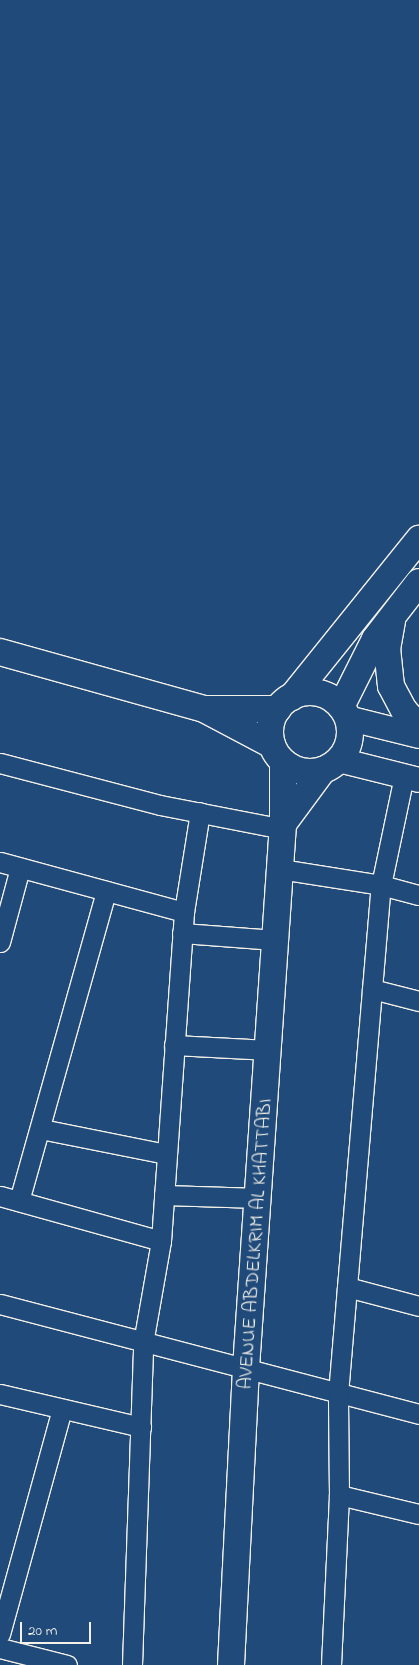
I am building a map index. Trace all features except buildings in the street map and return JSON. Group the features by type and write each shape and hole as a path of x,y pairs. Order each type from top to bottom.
{"main road":[{"path":"278,753 271,726 285,703 419,539"},
{"path":"283,826 347,747 350,732 344,713 358,668 393,613 419,582"},
{"path":"393,613 386,648 388,673 395,696 419,727"},
{"path":"0,652 204,709 309,772 331,765"},
{"path":"204,709 285,703 302,693 319,694 344,713"},
{"name":"AVENUE ABDELKRIM AL KHATTABI","path":"231,1665 246,1368 283,826 278,753"}],"street":[{"path":"344,713 419,736"},
{"path":"0,763 99,790 200,812 283,826"},
{"path":"331,765 411,778 381,885 338,1394 339,1495 331,1665"},
{"path":"132,1665 141,1427 142,1343 161,1240 182,933 200,812"},
{"path":"0,862 184,912"},
{"path":"0,942 20,868"},
{"path":"280,869 381,885 419,895"},
{"path":"19,1201 41,1129 106,890"},
{"path":"182,933 275,940"},
{"path":"372,989 419,1001"},
{"path":"174,1045 269,1050"},
{"path":"41,1129 166,1154"},
{"path":"164,1195 259,1198"},
{"path":"0,1196 161,1240"},
{"path":"347,1287 419,1306"},
{"path":"0,1304 142,1343 246,1368 419,1414"},
{"path":"0,1394 141,1427"},
{"path":"0,1634 62,1409"},
{"path":"339,1495 419,1514"},
{"path":"0,1648 67,1665"}]}
